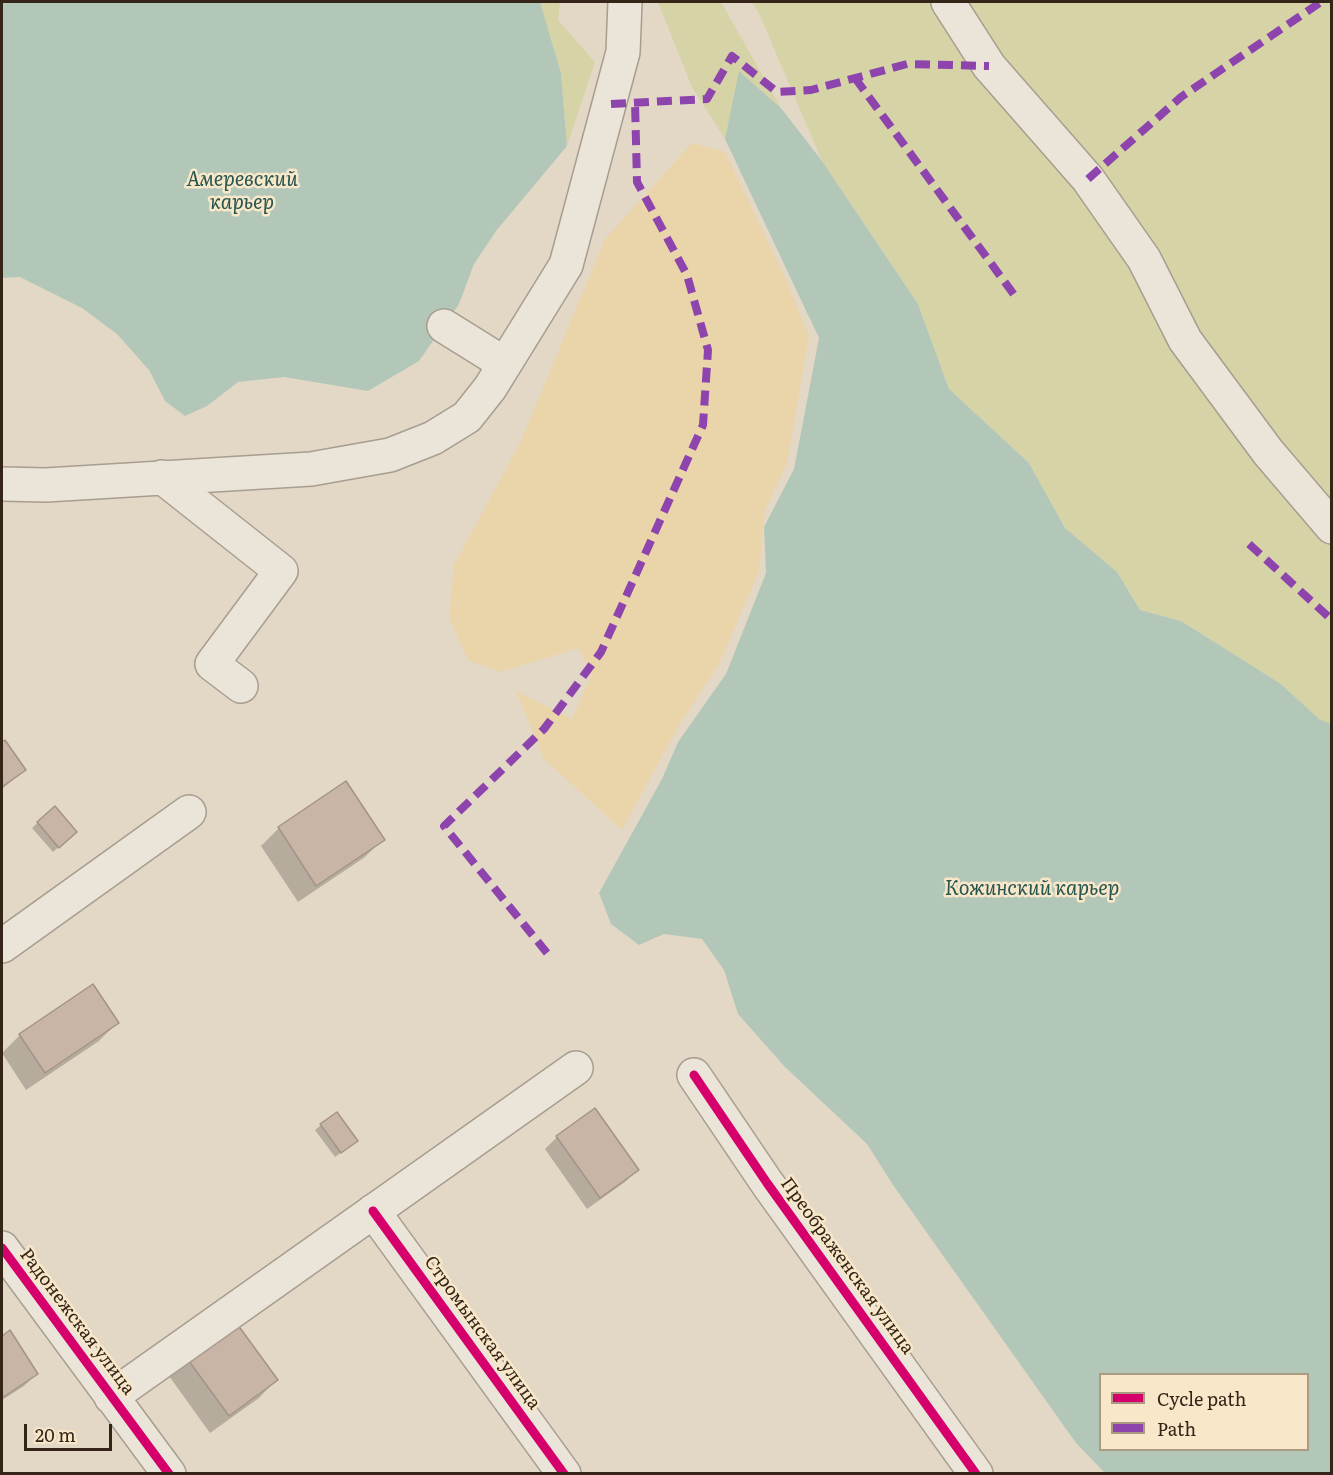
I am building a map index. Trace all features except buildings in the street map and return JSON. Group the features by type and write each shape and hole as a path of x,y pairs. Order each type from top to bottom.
{"street":[{"path":"2,484 46,484 311,469 390,455 434,438 466,417 490,388 566,265 622,52 624,2"},
{"path":"948,2 989,66 1088,179 1144,260 1185,340 1268,452 1332,527"},
{"path":"444,326 505,364"},
{"path":"162,477 281,571 212,664 241,686"},
{"path":"2,946 189,812"},
{"path":"111,1397 576,1068"},
{"name":"Преображенская улица","path":"694,1076 767,1183 976,1473"},
{"name":"Стромынская улица","path":"373,1211 564,1473"},
{"name":"Радонежская улица","path":"2,1248 169,1473"}],"shaded area":[{"path":"540,2 560,2 558,20 595,62 567,146 561,73"},
{"path":"658,2 721,2 781,108 740,72 725,139 692,87"},
{"path":"751,2 1331,2 1331,724 1319,719 1281,684 1181,621 1140,610 1117,572 1065,528 1029,463 949,389 918,304 822,161 758,11"}],"sand":[{"path":"692,143 725,152 784,275 809,336 787,464 765,510 759,571 719,664 678,727 622,830 544,759 516,691 572,719 591,676 579,648 500,672 468,660 449,618 454,565 520,443 605,239"}],"water":[{"name":"Амеревский карьер","path":"2,2 540,2 561,73 567,146 496,231 474,264 459,304 419,361 368,391 284,377 238,382 207,406 185,416 165,401 149,370 117,334 82,308 20,277 2,278"},
{"name":"Кожинский карьер","path":"739,71 781,108 822,161 918,304 949,389 1029,463 1065,528 1117,572 1140,610 1181,621 1281,684 1319,719 1331,724 1331,1473 1105,1473 1076,1443 893,1185 867,1144 785,1067 738,1014 724,970 702,939 664,934 639,945 611,924 599,893 662,779 678,742 726,674 766,573 764,527 794,469 819,338 725,139"}],"marked path":[{"path":"1088,179 1181,97 1321,2"},
{"path":"611,104 707,99 732,56 777,92 811,90 907,64 989,66"},
{"path":"855,78 1015,296"},
{"path":"547,953 444,826 544,729 601,652 703,425 708,350 687,275 637,182 635,102"},
{"path":"1249,544 1332,620"}],"cycle path":[{"path":"694,1075 767,1183 976,1474"},
{"path":"373,1211 564,1474"},
{"path":"2,1248 169,1474"}]}
